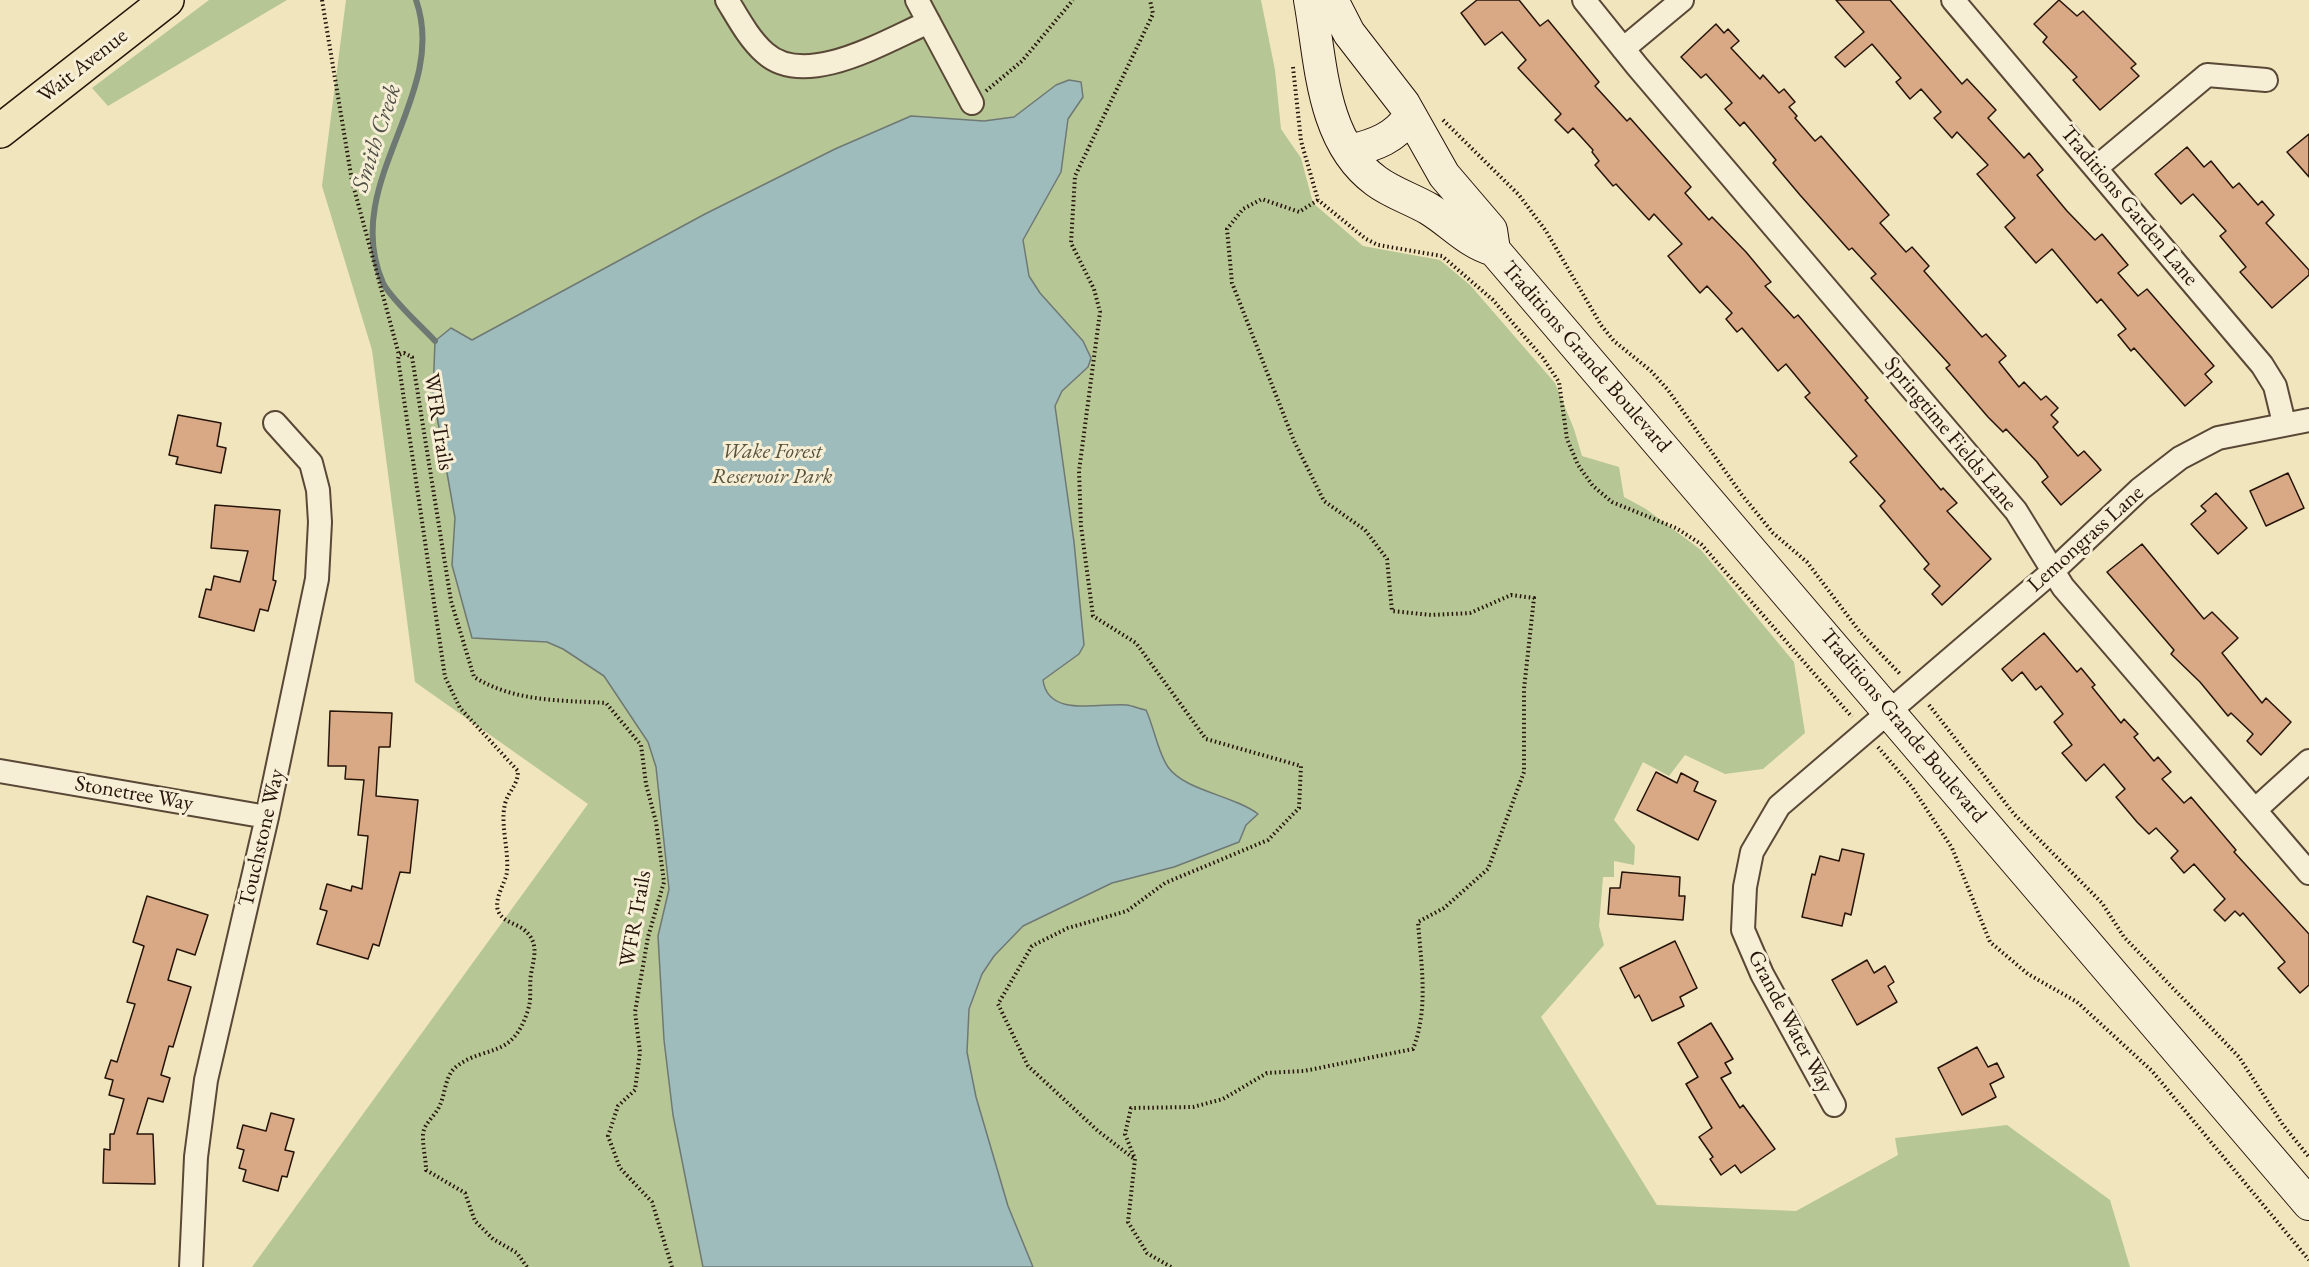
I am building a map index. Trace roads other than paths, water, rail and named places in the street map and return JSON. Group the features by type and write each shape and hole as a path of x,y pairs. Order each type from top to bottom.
{"highway":[{"name":"Wait Avenue","path":"0,132 167,0"}],"main road":[{"name":"Traditions Grande Boulevard","path":"1310,0 1326,98 1339,133 1350,151 1377,182 1443,218 1474,244 1494,250"},
{"name":"Traditions Grande Boulevard","path":"1332,0 1349,33 1389,82 1424,115 1444,175 1491,230 1494,250 2309,1204"},
{"path":"1350,151 1392,136 1424,115"}],"street":[{"path":"727,0 765,54 788,67 834,64 929,22"},
{"path":"917,0 972,103"},
{"name":"Springtime Fields Lane","path":"1584,0 1623,50 2016,511 2064,587 2309,873"},
{"path":"1623,50 1682,0"},
{"name":"Traditions Garden Lane","path":"1953,0 2097,167 2266,370 2275,386 2284,423"},
{"path":"2097,167 2207,75 2266,80"},
{"name":"Lemongrass Lane","path":"1890,711 2053,571 2140,489 2180,458 2218,438 2284,423 2309,420"},
{"name":"Touchstone Way","path":"191,1267 196,1156 206,1080 313,605 320,549 318,490 311,463 274,423"},
{"name":"Grande Water Way","path":"1834,1105 1762,974 1743,930 1745,887 1752,852 1779,806 1890,711"},
{"path":"2255,810 2309,761"},
{"name":"Stonetree Way","path":"0,771 267,817"}],"water":[{"path":"1069,80 1081,82 1083,97 1068,119 1061,172 1023,240 1029,276 1040,293 1083,341 1091,358 1088,367 1062,391 1055,406 1074,542 1084,645 1079,654 1043,680 1047,692 1055,700 1065,704 1127,705 1146,710 1161,755 1176,775 1186,782 1236,802 1258,814 1246,825 1239,842 1174,867 1112,883 1023,926 994,956 982,974 969,1009 967,1052 976,1097 1008,1206 1033,1267 703,1267 673,1115 664,1040 658,936 669,889 656,767 648,742 604,676 563,649 547,642 472,638 452,565 455,518 433,394 435,341 451,328 472,340 705,214 835,149 911,116 984,121 1014,117 1056,85"}],"waterway":[{"name":"Smith Creek","path":"416,0 423,36 419,71 383,175 374,210 373,246 383,283 399,304 435,341"}],"park label":[{"name":"Wake Forest Reservoir Park","path":"772,464"}]}
